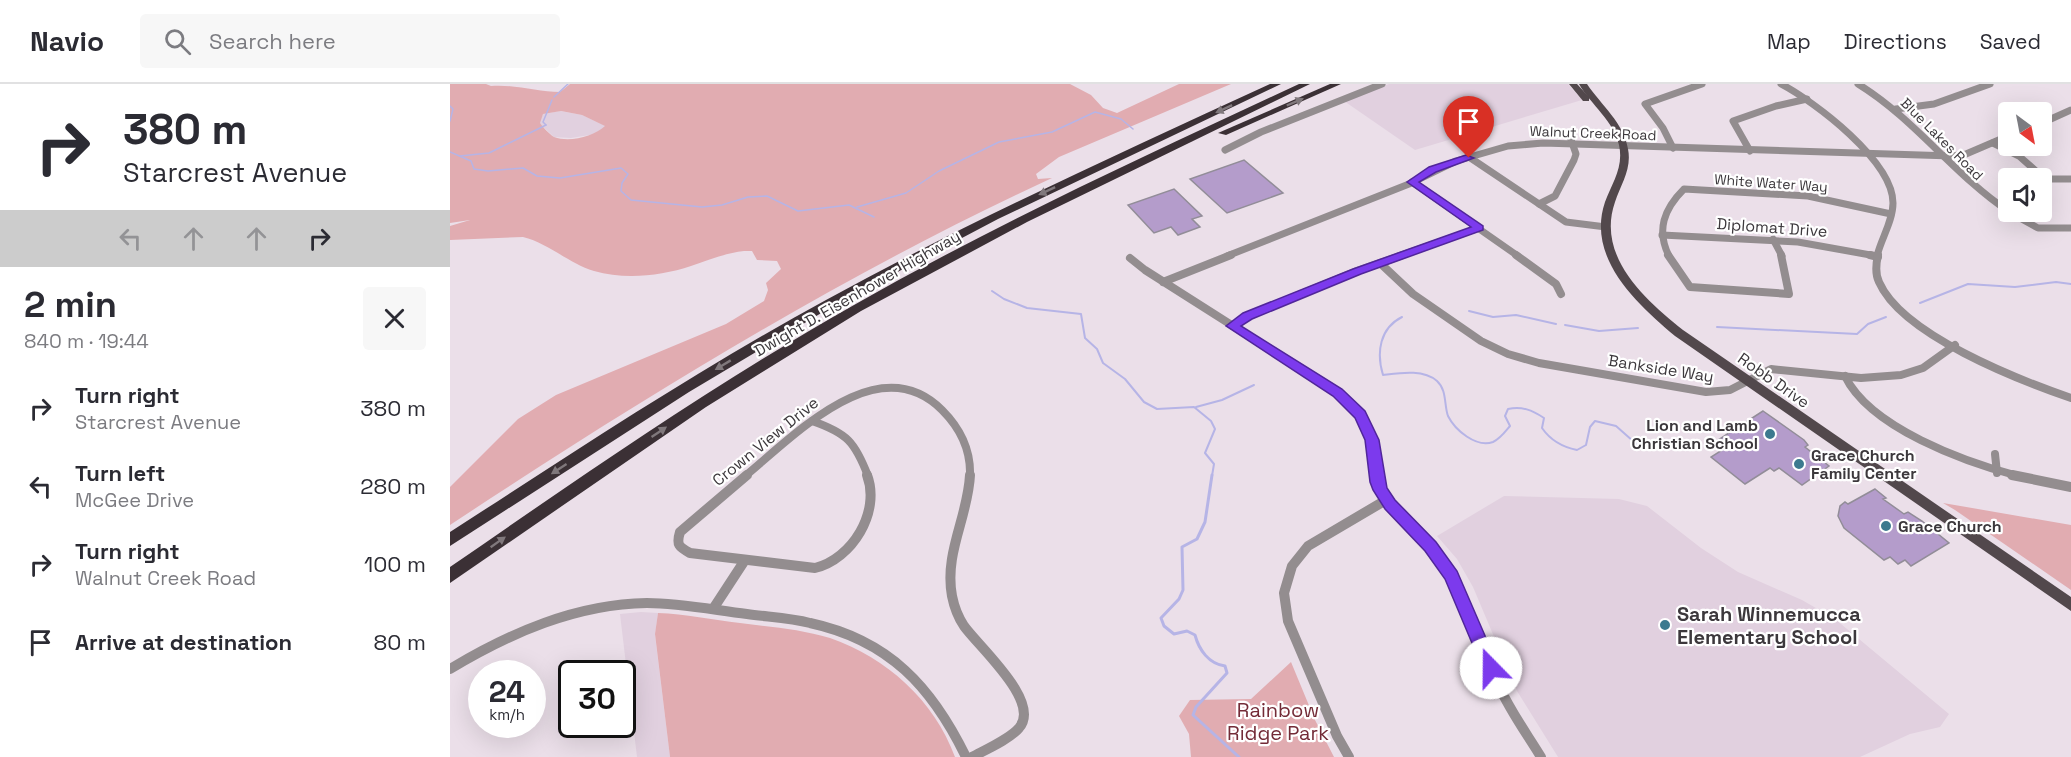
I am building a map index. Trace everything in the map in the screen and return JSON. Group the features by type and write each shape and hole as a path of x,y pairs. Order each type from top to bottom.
{"highway":[{"name":"Dwight D. Eisenhower Highway","path":"450,540 643,414 846,293 987,220 1277,84"},
{"name":"Dwight D. Eisenhower Highway","path":"450,576 663,430 825,327 962,250 1085,188 1306,84"},
{"path":"1085,188 1337,84"}],"main road":[{"path":"1573,84 1588,101 1598,105"},
{"path":"1582,84 1617,128 1624,146"},
{"name":"Robb Drive","path":"1624,146 1625,164 1608,207 1606,227 1608,245 1618,268 1648,307 1679,333 1747,381 2071,605"}],"street":[{"path":"1225,150 1260,132 1382,84"},
{"path":"1673,148 1663,128 1646,104 1702,84"},
{"path":"1781,84 1807,99 1833,119 1891,189 1893,203 1878,257 1876,277 1891,302 1911,319 2007,373 2071,398"},
{"name":"Blue Lakes Road","path":"1858,84 1896,109 1976,190 1998,204"},
{"path":"1896,109 1934,104 1990,84"},
{"path":"1750,151 1733,121 1776,106 1807,99"},
{"path":"2052,119 2071,110"},
{"path":"1539,204 1556,196 1575,158 1569,134"},
{"name":"Walnut Creek Road","path":"1163,282 1412,182 1432,170 1512,145 1573,144 1942,156 1966,154 1998,141"},
{"path":"1993,143 2019,156 2045,179 2071,179"},
{"path":"1469,158 1566,222 1606,227"},
{"path":"1412,182 1556,284 1561,294"},
{"name":"White Water Way","path":"1662,235 1666,209 1684,189 1809,196 1891,214"},
{"name":"Blue Lakes Road","path":"2028,222 2038,228 2071,228"},
{"path":"1233,326 1248,316 1380,263 1479,228"},
{"path":"1662,235 1668,255 1690,287 1789,294 1783,259 1773,239"},
{"name":"Diplomat Drive","path":"1662,235 1821,243 1878,257"},
{"path":"1130,258 1163,282 1329,387 1357,411 1371,434 1377,482 1386,500 1430,546 1452,576 1500,689 1541,757"},
{"name":"Bankside Way","path":"1380,263 1413,294 1472,336 1524,360 1706,392 1730,390 1764,371 1779,369 1876,378 1901,375 1923,368 1955,345"},
{"path":"1845,376 1852,392 1863,403 1911,435 1953,456 1997,472 2071,487"},
{"name":"Crown View Drive","path":"745,560 690,553 679,547 677,542 680,532 833,405 861,394 904,390 929,399 945,414 962,436 969,456 969,498 952,555 949,582 952,594 962,623 1006,678 1025,712 1024,723 1018,730 972,757"},
{"path":"713,609 745,560 815,568 830,565 844,554 866,517 872,492 850,440 812,421"},
{"path":"1995,454 1997,472"},
{"path":"1349,757 1337,736 1288,621 1284,594 1292,566 1308,546 1386,500"},
{"path":"450,669 487,648 538,625 614,606 659,604 809,622 875,646 908,670 935,699 946,715 966,757"}],"shaded area":[{"path":"1389,84 1568,84 1582,100 1415,150 1344,101"},
{"path":"560,111 582,115 606,126 596,134 571,138 554,137 539,123 543,114"},
{"name":"Sarah Winnemucca Elementary School","path":"1504,496 1619,499 1647,506 1701,548 1738,572 1802,600 1835,619 1949,714 1940,727 1910,734 1860,757 1558,757 1517,691 1473,587 1457,559 1437,536"},
{"path":"658,613 655,635 670,757 637,757 635,738 636,660 625,660 620,614"}],"green space":[{"path":"450,84 486,84 560,92 570,84 1070,84 1091,95 1103,108 1117,113 1179,84 1231,84 1059,157 1036,174 1038,179 1052,178 897,255 745,340 596,430 450,525 450,487 518,419 556,395 726,324 764,301 768,290 766,283 781,269 777,261 757,260 752,251 744,251 655,274 630,276 606,274 575,263 523,237 450,240 450,226 470,220 450,223","holes":["561,111 582,115 605,126 588,135 574,139 560,139 554,137 540,123 543,114"]},
{"path":"1943,503 2071,525 2071,590 1955,510"},
{"path":"658,613 797,630 830,638 851,647 889,669 906,684 935,717 955,757 670,757 655,634"},
{"name":"Rainbow Ridge Park","path":"1291,662 1315,720 1334,757 1191,757 1189,734 1179,716 1190,700 1251,699"}],"building":[{"path":"1244,160 1283,193 1227,213 1190,179"},
{"path":"1174,189 1202,216 1192,219 1200,227 1178,235 1171,227 1154,233 1128,205"},
{"path":"1763,411 1804,440 1808,445 1805,447 1829,466 1802,485 1779,468 1774,471 1770,468 1745,484 1711,457 1727,447 1718,440"},
{"name":"Grace Church","path":"1875,489 1886,498 1883,499 1904,514 1908,512 1922,521 1949,543 1911,566 1905,560 1898,564 1890,557 1884,560 1844,528 1838,516 1840,506 1845,502 1848,504"}],"waterway":[{"path":"554,97 568,84"},
{"path":"460,156 489,153 546,125 543,122 552,100"},
{"path":"450,106 453,109 450,121"},
{"path":"857,207 906,193 939,171 999,142 1052,132 1095,112 1121,119 1133,129"},
{"path":"450,152 471,161 474,169 488,171 523,168 537,176 560,178 621,168 628,174 622,183 621,191 631,200 702,207 722,205 748,197 767,196 798,211 849,205 874,217"},
{"path":"1920,303 1968,284 2015,287 2056,282 2071,284"},
{"path":"992,291 1004,299 1027,308 1081,314 1085,338 1097,349 1103,363 1125,379 1144,402 1157,409 1194,407 1211,421 1215,429 1205,453 1214,464 1212,476"},
{"path":"1469,311 1493,317 1516,315 1556,324"},
{"path":"1402,317 1384,334 1380,349 1383,375 1418,373 1437,381 1445,398 1448,416 1467,437 1480,442 1493,442 1510,426 1505,416 1508,409 1522,408 1544,418 1542,428 1545,433 1566,447 1577,450 1586,445 1590,427 1595,421 1616,426 1642,449"},
{"path":"1717,327 1857,334 1868,324 1886,317"},
{"path":"1565,325 1599,331 1638,328"},
{"path":"1196,407 1222,400 1254,385"},
{"path":"1212,475 1205,522 1197,539 1182,547 1183,590 1179,599 1161,618 1164,626 1174,634 1187,631 1195,635 1206,655 1219,665 1225,666 1227,673 1196,707 1193,715 1239,757"}],"place":[{"name":"Lion and Lamb Christian School","path":"1770,434"},
{"name":"Grace Church Family Center","path":"1799,464"},
{"name":"Grace Church","path":"1886,526"},
{"name":"Sarah Winnemucca Elementary School","path":"1665,625"}],"route":[{"path":"1469,158 1438,167 1412,182 1479,228 1357,271 1248,316 1233,326 1337,393 1360,415 1371,434 1380,490 1390,505 1430,546 1452,576 1462,594 1491,668"}]}
